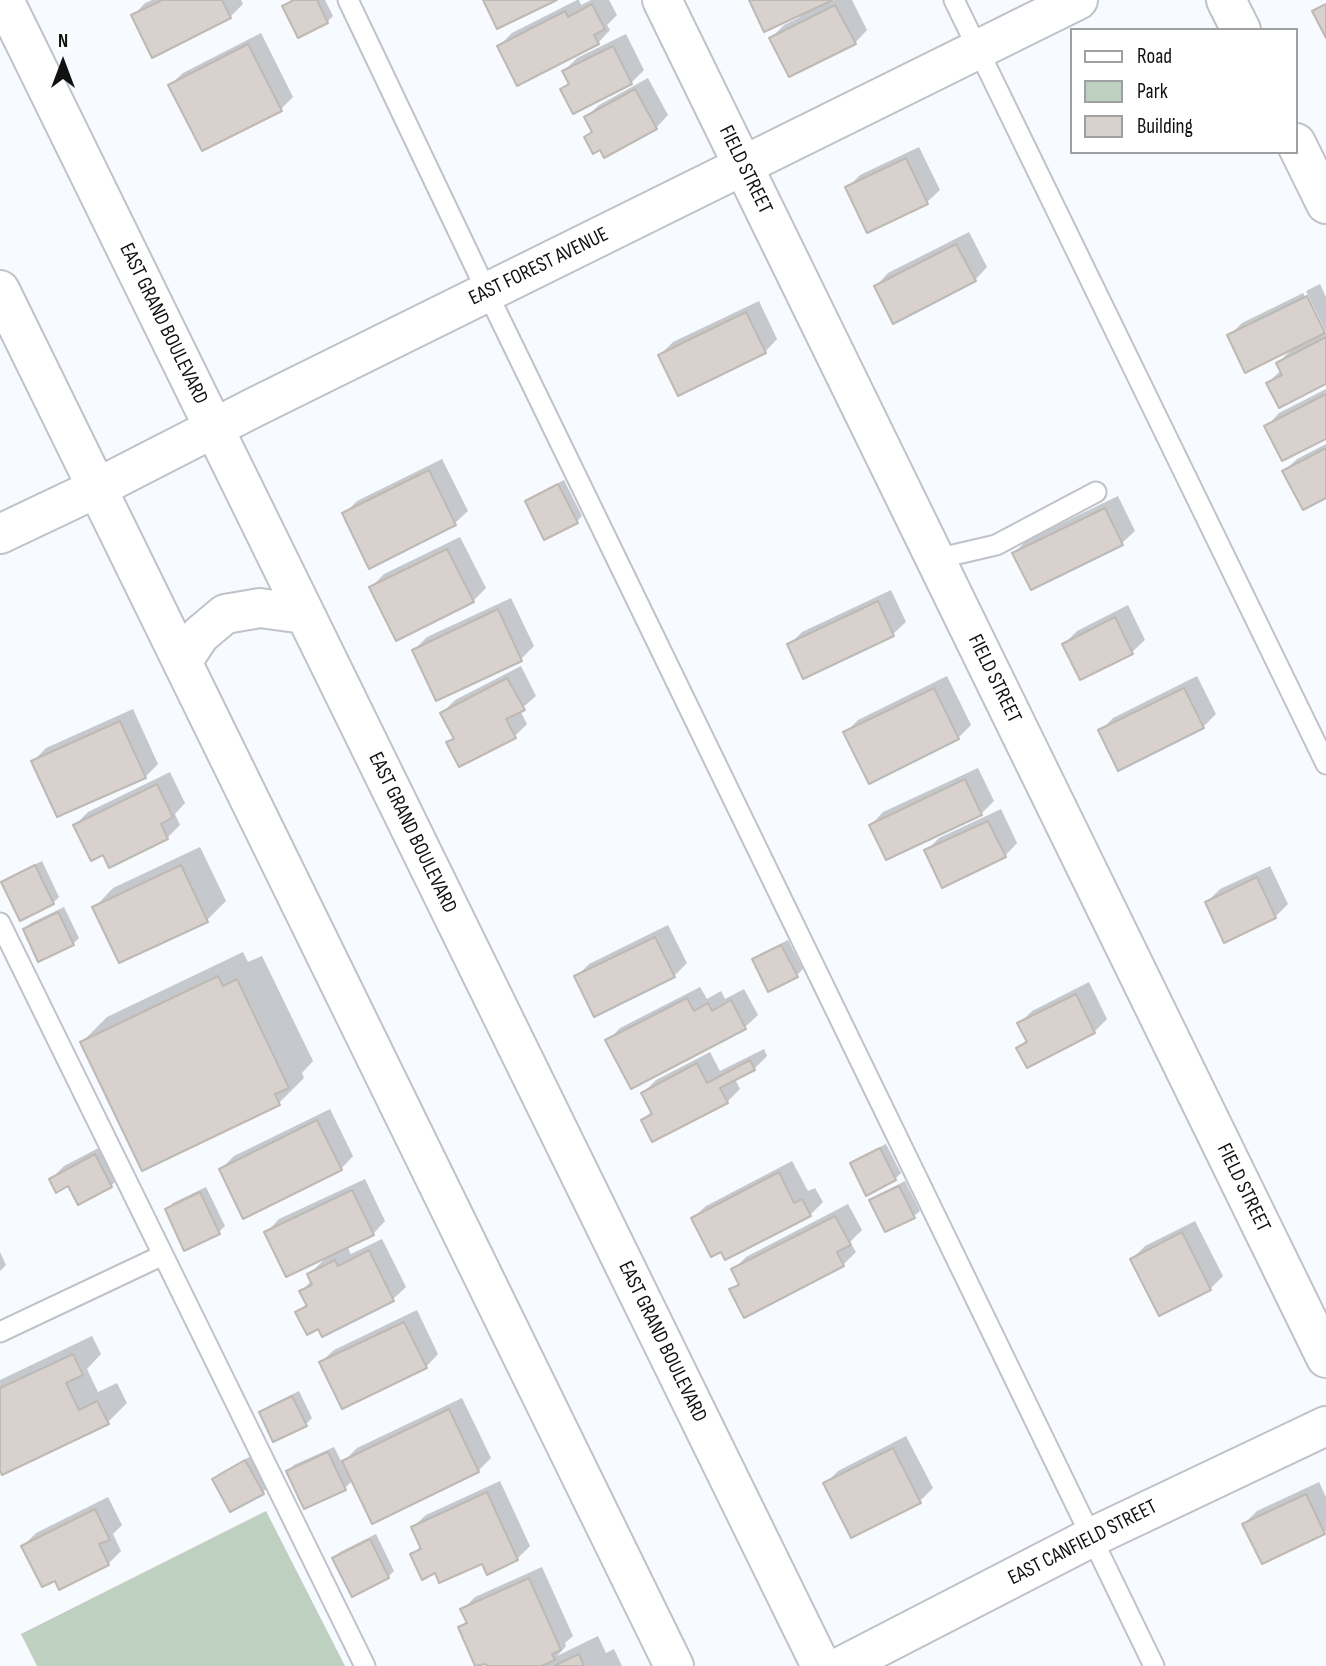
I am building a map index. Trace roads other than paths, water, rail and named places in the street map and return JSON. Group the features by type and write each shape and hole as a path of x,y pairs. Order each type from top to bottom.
{"main road":[{"name":"FIELD STREET","path":"662,0 1326,1358"},
{"name":"EAST FOREST AVENUE","path":"0,534 1078,0"},
{"path":"1226,0 1240,28"},
{"name":"EAST GRAND BOULEVARD","path":"7,25 213,427 821,1666"},
{"path":"1298,147 1326,204"},
{"path":"0,290 674,1666"},
{"path":"182,662 200,635 225,614 260,608 304,614"},
{"name":"EAST CANFIELD STREET","path":"842,1666 1090,1538 1326,1426"}],"lane":[{"path":"348,0 1154,1666"},
{"path":"954,0 1326,764"},
{"path":"936,559 996,545 1096,492"},
{"path":"0,923 365,1666"},
{"path":"0,1332 163,1255"}]}
